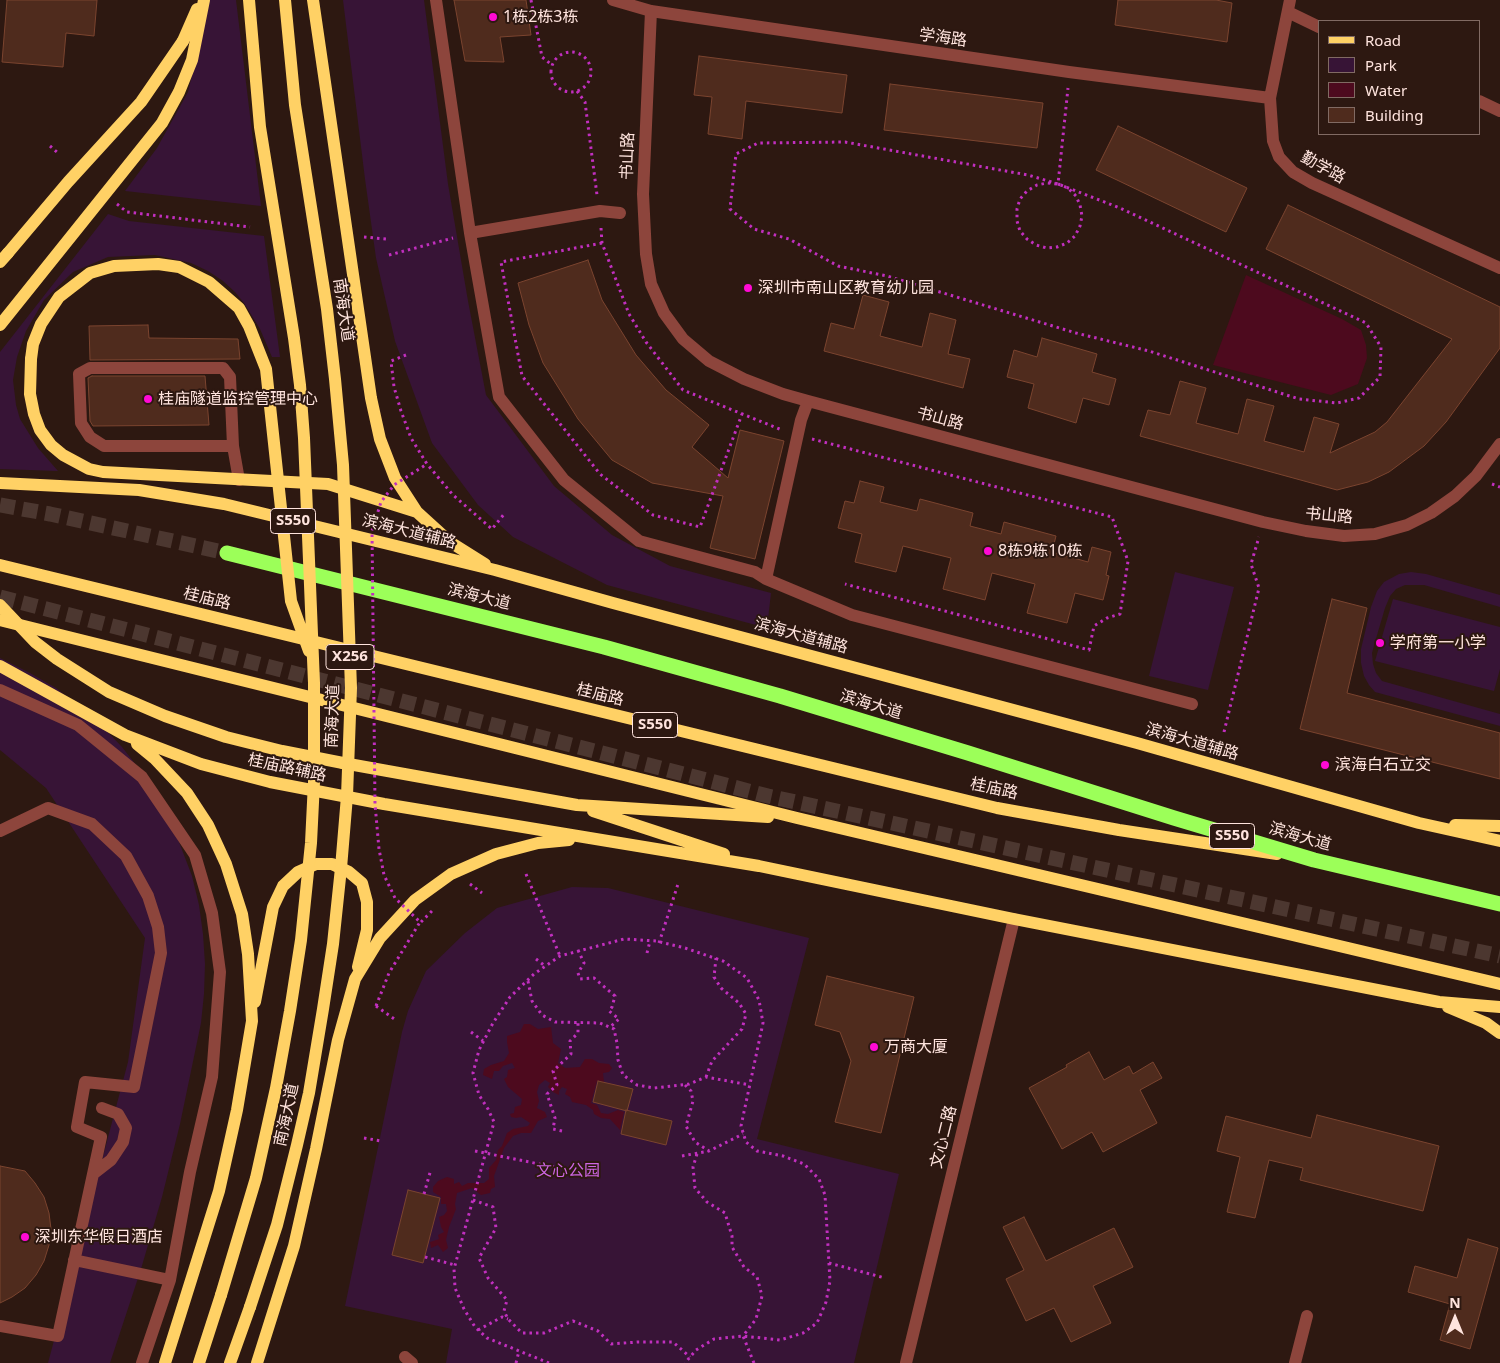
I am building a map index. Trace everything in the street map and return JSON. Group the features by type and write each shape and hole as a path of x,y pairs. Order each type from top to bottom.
{"highway":[{"name":"滨海大道","path":"227,553 604,647 780,696 1314,860 1500,904"}],"main road":[{"path":"0,262 68,182 141,102 190,29 200,0"},
{"path":"0,325 162,123 179,92 192,60 204,0"},
{"name":"南海大道","path":"199,1363 256,1178 270,1115 290,1011 301,940 312,843 314,782 313,663 300,385 260,127 249,0"},
{"name":"南海大道","path":"230,1363 277,1225 308,1093 333,944 347,796 351,688 343,465 327,309 295,104 284,0"},
{"path":"313,0 370,398 380,439 395,478 417,512 450,542 495,570"},
{"path":"313,663 291,601 266,369 250,326 239,308 209,282 178,267 158,264 114,266 90,273 59,297 41,324 33,344 30,394 40,430 51,445 74,461 89,469 103,472 239,480 328,484 417,512"},
{"name":"滨海大道辅路","path":"0,483 139,490 224,504 495,570 1137,743 1419,823 1500,841"},
{"name":"桂庙路","path":"0,565 998,808 1118,830 1314,860"},
{"path":"0,605 35,642 56,659 109,692 165,716 226,737 282,751 343,763 577,805 797,818"},
{"path":"0,620 797,818 1500,984"},
{"name":"桂庙路辅路","path":"0,666 125,735 201,764 270,782 384,804 587,838"},
{"path":"125,735 154,758 187,793 212,833 226,864 242,914 248,954 252,1021"},
{"path":"577,805 759,866"},
{"path":"1419,823 1500,826"},
{"path":"355,979 380,938 415,900 451,874 496,854 530,845 587,838 759,866 1014,919 1439,1002 1500,1007"},
{"path":"164,1363 219,1191 237,1110 273,907 283,886 298,872 316,864 332,864 349,872 362,883 367,902 367,930 338,1040 294,1246 256,1363"},
{"path":"1439,1002 1486,1023 1500,1033"}],"street":[{"path":"436,0 470,233 500,397 564,480 639,541 755,572 766,579 852,615 1192,704"},
{"name":"学海路","path":"613,0 651,11 1069,72 1270,98"},
{"path":"1289,6 1318,26"},
{"name":"勤学路","path":"1289,6 1270,98 1273,141 1279,157 1293,172 1312,183 1500,268"},
{"name":"书山路","path":"651,11 643,194 646,254 651,284 664,313 683,339 709,361 744,379 783,394 808,401 1263,522 1306,531 1344,536 1375,534 1407,525 1431,513 1455,496 1476,476 1500,444"},
{"path":"1480,102 1500,111"},
{"path":"470,233 600,211 620,213"},
{"path":"233,446 104,446 90,437 81,423 79,374 90,368 223,368 230,377 233,446 239,480"},
{"path":"766,579 801,420 808,401"},
{"path":"0,690 78,725 142,777 195,855 212,912 220,972 212,1077 190,1172 170,1280 142,1363"},
{"path":"0,831 48,808 92,824 126,856 148,896 158,927 161,952 134,1087 85,1082 77,1127 101,1137 58,1336 0,1326"},
{"name":"文心二路","path":"906,1363 1014,919"},
{"path":"93,1174 111,1160 123,1142 126,1128 118,1114 102,1108"},
{"path":"74,1260 170,1280"},
{"path":"1295,1363 1307,1316"}],"path":[{"path":"530,0 542,57 552,65"},
{"path":"567,52 574,52 586,58 591,71 590,77 583,88 577,91 564,91 558,88 551,77 552,65 556,59 567,52"},
{"path":"1058,184 1069,72"},
{"path":"577,91 585,102 600,211 602,243 629,314 646,342 682,390 798,435 1112,517 1128,561 1120,614 1107,618 1094,626 1089,650 845,584"},
{"path":"1058,184 1028,175 845,142 758,143 736,154 730,210 754,230 789,240 838,266 887,276 1076,333 1149,351 1299,399 1337,403 1359,398 1380,377 1382,346 1366,323 1120,208 1058,184 1047,183 1037,185 1027,191 1018,204 1017,220 1020,231 1027,240 1047,248 1067,243 1075,236 1080,226 1081,210 1076,196 1068,188 1058,184"},
{"path":"50,146 58,153"},
{"path":"117,204 127,212 250,227"},
{"path":"389,255 470,233"},
{"path":"363,237 386,239"},
{"path":"602,243 502,262 522,376 600,474 653,515 700,527 742,414"},
{"path":"406,355 391,361 394,387 411,438 427,464 453,495 492,528 505,513"},
{"path":"397,1021 376,1006 389,972 420,922 395,898 384,875 379,849 376,804 372,531 381,502 394,485 427,464"},
{"path":"1224,732 1259,588 1252,564 1263,522"},
{"path":"526,874 560,956"},
{"path":"470,884 482,893"},
{"path":"659,942 678,884"},
{"path":"549,1363 487,1338 478,1330 464,1309 455,1288 455,1265 494,1122 479,1095 473,1073 479,1050 493,1023 510,997 528,980 560,956 624,939 659,942 716,958 747,978 759,1000 763,1023 741,1126 743,1134 746,1142 757,1151 783,1156 804,1164 819,1179 825,1195 830,1281 826,1302 817,1323 803,1333 780,1340 743,1336 714,1339 696,1350 685,1363"},
{"path":"647,953 650,941"},
{"path":"578,950 584,962 578,972 580,979 594,978 615,996 612,1008 609,1011 619,1019 610,1028"},
{"path":"706,1077 712,1061 742,1029 746,1014 739,1003 721,988 714,977 716,958"},
{"path":"536,959 545,966"},
{"path":"528,980 532,1001 542,1015 554,1022 600,1023 614,1029 618,1060 623,1075 637,1085 654,1088 689,1084 706,1077 750,1085"},
{"path":"562,1131 553,1129 555,1118 547,1094 557,1085 553,1071 571,1054 570,1041 578,1033 578,1022"},
{"path":"471,1032 483,1041"},
{"path":"684,1084 691,1091 693,1101 686,1126 695,1142 709,1151"},
{"path":"682,1156 709,1151 743,1134"},
{"path":"364,1138 382,1141"},
{"path":"475,1151 554,1167"},
{"path":"697,1154 693,1167 695,1188 707,1202 725,1213 732,1236 732,1247 744,1267 758,1277 762,1296 756,1319 743,1336"},
{"path":"424,1194 430,1169"},
{"path":"473,1200 493,1207 496,1228 479,1258 488,1278 508,1300 504,1311 508,1319 522,1333 544,1333 573,1321 598,1331 611,1344 673,1342 690,1357"},
{"path":"424,1257 455,1265"},
{"path":"829,1263 885,1278"},
{"path":"478,1330 502,1317 508,1319"},
{"path":"743,1336 754,1363"},
{"path":"516,1363 519,1351"}],"green space":[{"path":"207,0 236,0 261,206 125,191 157,148 188,92 204,24"},
{"path":"343,0 424,0 448,184 486,395 554,486 612,535 670,566 771,593 767,628 607,585 513,537 478,505 432,443 395,341 376,258"},
{"path":"108,214 129,221 264,236 280,357 272,357 260,329 235,292 208,271 191,263 155,255 108,257 73,272 44,300 26,331 17,357 13,380 20,419 38,448 58,471 0,469 0,352"},
{"path":"1175,572 1234,587 1208,690 1149,676"},
{"path":"1411,572 1426,574 1500,595 1500,607 1424,585 1405,585 1396,589 1390,596 1385,608 1372,653 1376,673 1382,681 1500,714 1500,726 1375,692 1369,685 1364,676 1361,663 1361,649 1371,607 1377,591 1384,582 1399,574"},
{"path":"1393,599 1500,627 1500,669 1494,691 1375,661"},
{"path":"0,658 56,688 102,726 122,747 140,770 171,821 192,876 199,905 205,964 201,1023 180,1124 162,1197 110,1363 48,1363 128,1062 145,938 46,788 0,750"},
{"name":"文心公园","path":"572,887 608,888 809,938 757,1139 899,1174 854,1363 446,1363 452,1329 345,1306 402,1032 408,1011 426,971 465,933 497,908"}],"water":[{"path":"1246,275 1342,319 1361,330 1366,345 1367,358 1358,384 1331,395 1213,365"},
{"path":"524,1024 530,1024 538,1029 551,1027 553,1043 561,1049 558,1063 565,1068 580,1067 585,1059 609,1064 612,1068 609,1072 603,1073 604,1082 597,1081 591,1103 597,1105 601,1113 608,1114 618,1110 624,1112 620,1130 610,1119 601,1118 594,1114 593,1110 586,1105 572,1102 570,1097 565,1094 567,1089 562,1087 559,1095 553,1092 548,1087 550,1083 545,1080 539,1085 537,1092 539,1101 537,1108 545,1112 547,1117 538,1121 531,1133 521,1133 513,1136 504,1148 494,1176 495,1187 491,1189 490,1193 481,1195 472,1188 457,1193 456,1209 446,1240 448,1248 443,1252 438,1245 431,1248 430,1242 439,1239 438,1235 444,1232 439,1217 447,1211 446,1204 441,1204 441,1197 433,1192 433,1187 438,1181 447,1177 454,1179 454,1184 459,1182 462,1186 468,1183 484,1183 489,1179 489,1168 496,1160 498,1150 502,1146 507,1133 513,1129 528,1126 530,1123 521,1117 511,1117 510,1114 514,1113 515,1107 521,1105 522,1099 508,1087 504,1079 507,1077 508,1070 515,1068 512,1063 503,1066 499,1071 494,1071 492,1079 483,1075 484,1069 504,1061 509,1053 507,1036 520,1032"}],"building":[{"path":"7,0 97,0 94,36 66,33 63,67 2,62"},
{"name":"1栋2栋3栋","path":"454,0 526,0 531,35 500,37 504,62 465,61"},
{"path":"1118,0 1216,0 1232,3 1227,42 1115,25"},
{"path":"699,56 847,75 842,113 746,101 742,139 708,134 712,97 694,95"},
{"path":"890,84 1043,103 1037,148 884,130"},
{"path":"1118,126 1247,188 1226,232 1096,170"},
{"path":"1288,205 1500,307 1500,348 1446,422 1424,446 1389,472 1368,482 1337,490 1140,436 1148,410 1170,415 1180,381 1206,388 1196,423 1238,434 1247,399 1274,406 1264,441 1304,452 1314,417 1339,424 1330,453 1375,432 1387,422 1452,339 1266,249"},
{"path":"588,260 602,300 636,355 666,390 709,425 692,447 728,478 740,430 784,441 755,559 710,548 723,496 652,483 612,460 578,419 543,363 529,325 518,283"},
{"path":"863,295 889,302 880,336 922,347 930,313 956,320 948,354 970,359 963,388 824,351 831,323 854,329"},
{"path":"148,325 149,338 238,339 240,359 90,360 89,326"},
{"path":"1042,338 1097,354 1092,372 1116,379 1109,405 1083,398 1076,423 1028,408 1034,384 1007,377 1014,350 1037,357"},
{"name":"桂庙隧道监控管理中心","path":"92,376 205,376 209,425 93,426 90,421 88,378"},
{"name":"8栋9栋10栋","path":"860,481 884,487 880,502 917,511 920,499 973,513 970,526 1001,534 1004,522 1056,536 1052,552 1088,562 1092,547 1111,552 1106,575 1109,576 1103,600 1075,593 1067,623 1027,613 1035,584 992,573 985,600 943,589 951,558 903,546 896,572 855,562 862,534 838,528 845,501 854,503"},
{"path":"1332,599 1367,608 1347,693 1500,733 1500,779 1300,729"},
{"name":"万商大厦","path":"827,976 914,997 881,1133 835,1122 851,1061 840,1032 815,1025"},
{"path":"1089,1052 1104,1080 1129,1066 1133,1074 1153,1062 1162,1078 1140,1090 1157,1123 1103,1152 1092,1132 1062,1149 1029,1088 1067,1067 1066,1065"},
{"path":"598,1081 633,1089 627,1111 593,1102"},
{"path":"626,1110 672,1121 666,1145 621,1134"},
{"path":"1317,1115 1439,1146 1423,1211 1300,1180 1303,1168 1269,1160 1255,1218 1227,1212 1240,1157 1217,1151 1226,1116 1311,1138"},
{"name":"深圳东华假日酒店","path":"0,1166 25,1171 35,1183 44,1197 51,1229 44,1261 36,1275 25,1288 0,1303"},
{"path":"408,1190 440,1198 423,1263 392,1255"},
{"path":"1024,1217 1046,1261 1114,1228 1133,1267 1093,1286 1111,1323 1071,1342 1054,1308 1026,1321 1006,1279 1024,1270 1003,1227"},
{"path":"1468,1239 1498,1248 1470,1349 1440,1340 1450,1304 1408,1292 1415,1266 1457,1278"}],"tunnel":[{"path":"0,505 50,514 227,553"},
{"path":"0,597 768,796 1500,956"}],"place":[{"name":"1栋2栋3栋","path":"493,17"},
{"name":"深圳市南山区教育幼儿园","path":"748,288"},
{"name":"桂庙隧道监控管理中心","path":"148,399"},
{"name":"8栋9栋10栋","path":"988,551"},
{"name":"学府第一小学","path":"1380,643"},
{"name":"滨海白石立交","path":"1325,765"},
{"name":"万商大厦","path":"874,1047"},
{"name":"深圳东华假日酒店","path":"25,1237"}]}
